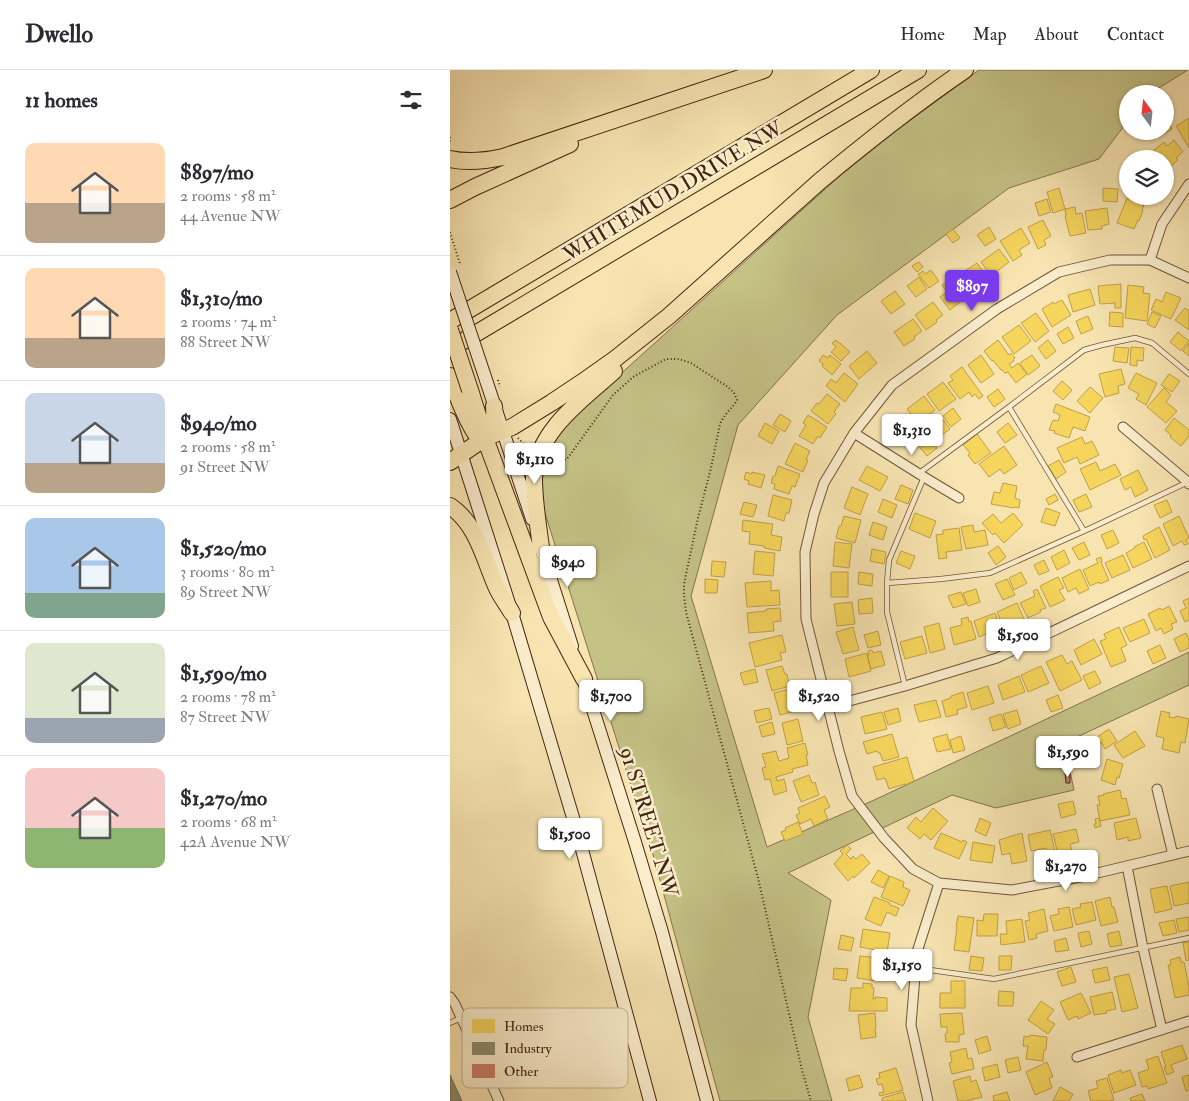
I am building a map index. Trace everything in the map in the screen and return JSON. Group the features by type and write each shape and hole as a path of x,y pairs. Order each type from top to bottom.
{"highway":[{"path":"450,159 478,161 503,157 764,70"},
{"name":"WHITEMUD DRIVE NW","path":"450,321 871,70"},
{"name":"WHITEMUD DRIVE NW","path":"450,349 918,70"},
{"path":"456,458 486,438 508,429 593,375 669,316 820,181 872,138 965,70"},
{"path":"450,200 574,142 692,101 724,84"},
{"path":"541,547 534,477 539,455 548,437 565,416 635,352 669,316"},
{"path":"450,330 464,394"},
{"path":"450,376 464,394 486,438 551,617 584,679"},
{"path":"486,438 495,420 494,406"},
{"path":"450,506 460,515 472,532 484,555 496,588 512,613"}],"main road":[{"name":"91 STREET NW","path":"455,268 494,406 508,429 541,547 662,932 707,1101"},
{"path":"450,419 456,458 512,613 577,831 625,1008"},
{"path":"628,1020 650,1101"}],"street":[{"path":"1150,260 1162,224 1189,184"},
{"path":"1189,278 1150,260 1110,260 1059,272 997,309 892,385 854,433 824,483 814,514 806,552 806,619 827,707 852,796 884,838 913,869 939,883 1012,890 1085,876 1189,851"},
{"path":"1123,427 1189,482"},
{"path":"854,433 959,498"},
{"path":"827,707 997,658 1189,566"},
{"path":"1158,788 1173,855"},
{"path":"1127,866 1162,1030"},
{"path":"928,1101 911,1025 917,952 939,883"},
{"path":"450,997 461,1018"},
{"path":"1077,1057 1189,1021"},
{"path":"493,1088 499,1101"}],"lane":[{"path":"905,686 887,612 887,583 889,560 921,475 1084,350 1135,338 1152,343 1189,374"},
{"path":"1009,407 1084,531"},
{"path":"887,583 990,573 1189,482"},
{"path":"916,968 994,979 1189,938"},
{"path":"450,1023 461,1018"}],"path":[{"path":"450,137 450,143"},
{"path":"450,232 455,268"},
{"path":"508,429 526,447 539,455 556,461 567,459 613,396 634,377 666,359 678,359 691,363 734,393 737,400 720,424 684,584 684,595 686,612 758,878 802,1070 811,1101"}],"shaded area":[{"path":"979,70 1188,70 1164,85 1119,85 1119,133 1099,159 1009,188 837,315 738,425 691,596 767,847 872,801 1189,652 1189,685 1064,743 1074,790 996,808 952,795 788,873 831,900 808,1017 832,1101 720,1101 654,858 543,507 540,492 546,452 564,425 842,174 894,132"}],"building: Homes":[{"path":"1189,118 1189,148 1176,126"},
{"path":"1174,140 1183,152 1176,158 1178,160 1174,164 1174,150 1154,150 1164,142 1167,146"},
{"path":"1059,188 1065,209 1053,213 1047,192"},
{"path":"1103,188 1118,189 1117,202 1103,201"},
{"path":"1047,199 1051,212 1039,216 1035,203"},
{"path":"1124,205 1144,205 1139,221 1134,229 1117,223"},
{"path":"1075,207 1076,214 1082,213 1086,233 1070,236 1065,209"},
{"path":"1107,208 1109,224 1102,226 1102,229 1088,230 1085,211"},
{"path":"1043,220 1051,236 1044,240 1046,245 1038,249 1028,227"},
{"path":"989,227 996,239 985,246 977,235"},
{"path":"1021,228 1030,243 1019,250 1022,255 1013,261 1000,241"},
{"path":"953,229 960,238 953,243 946,234"},
{"path":"999,249 1009,262 991,276 981,262"},
{"path":"919,262 923,267 917,272 912,266"},
{"path":"977,263 987,277 981,282 985,287 972,296 956,277"},
{"path":"931,270 939,281 929,288 918,274 923,271 925,274"},
{"path":"919,277 927,289 916,297 907,286"},
{"path":"952,278 966,297 950,310 940,297 947,292 942,285"},
{"path":"1121,284 1121,308 1115,308 1115,303 1100,304 1098,286"},
{"path":"1128,285 1144,287 1143,293 1150,294 1147,321 1125,318"},
{"path":"1090,289 1095,305 1073,312 1068,295"},
{"path":"895,291 905,304 891,314 881,301"},
{"path":"1166,292 1181,298 1171,319 1151,310 1156,299 1162,302"},
{"path":"1062,300 1071,315 1052,327 1042,309 1053,302 1054,304"},
{"path":"933,302 943,315 926,330 915,315"},
{"path":"1185,308 1189,311 1189,330 1175,320"},
{"path":"1110,312 1123,313 1123,327 1109,326"},
{"path":"1152,312 1161,316 1155,328 1147,324"},
{"path":"1036,313 1049,331 1035,342 1021,323"},
{"path":"1088,316 1093,329 1081,334 1076,321"},
{"path":"913,319 922,331 914,337 915,339 904,346 894,332"},
{"path":"1019,325 1031,341 1014,354 1002,337"},
{"path":"1068,327 1074,338 1063,344 1057,334"},
{"path":"1178,332 1189,341 1181,351 1170,342"},
{"path":"836,340 850,352 841,361 831,352 836,347 832,343"},
{"path":"998,340 1009,355 1011,353 1015,358 1009,364 1012,368 1018,363 1027,374 1016,383 1008,372 1005,373 1001,370 984,351"},
{"path":"1048,340 1056,351 1046,359 1038,348"},
{"path":"1189,343 1189,356 1183,351"},
{"path":"1115,347 1129,348 1127,363 1113,361"},
{"path":"1131,347 1144,348 1143,361 1137,360 1137,366 1130,365"},
{"path":"867,351 877,363 859,379 849,366"},
{"path":"823,355 828,358 830,355 841,364 832,375 819,361"},
{"path":"981,355 994,374 981,383 968,365"},
{"path":"1032,355 1040,366 1028,375 1020,363"},
{"path":"962,367 983,396 979,399 975,394 972,397 969,392 960,399 948,383 953,380 950,376"},
{"path":"1121,369 1125,384 1118,386 1119,393 1105,397 1099,374"},
{"path":"844,373 858,384 845,402 826,386 831,379 836,383"},
{"path":"1136,373 1157,383 1146,405 1136,399 1139,394 1128,388"},
{"path":"1169,374 1180,381 1172,392 1161,385"},
{"path":"1062,381 1072,390 1063,400 1053,391"},
{"path":"943,382 956,399 939,411 927,394"},
{"path":"1090,387 1103,398 1090,413 1077,401"},
{"path":"1164,388 1171,395 1166,402 1177,411 1166,423 1147,407"},
{"path":"998,389 1005,399 994,407 987,397"},
{"path":"827,394 840,404 834,412 836,414 828,424 811,411"},
{"path":"924,396 935,410 918,423 907,409"},
{"path":"1056,404 1090,417 1085,431 1073,427 1069,438 1049,430 1053,420 1058,421 1060,415 1053,412"},
{"path":"953,408 961,419 951,427 943,416"},
{"path":"780,414 791,421 785,432 773,425"},
{"path":"808,415 827,427 820,438 818,436 813,444 799,436 806,425 803,423"},
{"path":"898,417 920,430 918,433 921,435 917,442 915,440 912,444 890,432"},
{"path":"941,417 950,429 939,437 931,425"},
{"path":"1174,418 1189,430 1189,436 1181,446 1165,430"},
{"path":"765,423 779,431 772,444 758,436"},
{"path":"1008,423 1017,435 1005,443 997,432"},
{"path":"977,434 991,453 975,464 968,455 970,453 963,445"},
{"path":"928,437 937,448 927,456 918,445"},
{"path":"1082,437 1085,444 1092,441 1099,455 1080,464 1077,457 1064,463 1057,448"},
{"path":"795,443 810,451 803,472 785,464"},
{"path":"1004,446 1017,465 1004,474 1000,469 989,477 979,464"},
{"path":"1059,460 1066,472 1056,479 1048,466"},
{"path":"1096,462 1100,471 1115,464 1121,475 1090,490 1080,469"},
{"path":"778,466 800,474 795,487 792,486 789,494 774,489 775,484 771,483"},
{"path":"867,466 888,477 880,491 859,480"},
{"path":"1138,470 1148,490 1135,497 1131,487 1125,490 1120,479"},
{"path":"746,472 765,475 761,488 748,484 749,481 744,479"},
{"path":"1003,483 1017,486 1015,498 1020,500 1019,508 991,504 994,492 1000,493"},
{"path":"901,485 913,490 908,504 895,499"},
{"path":"852,487 868,494 860,515 844,508"},
{"path":"1055,494 1058,500 1049,505 1046,499"},
{"path":"1086,494 1092,507 1079,512 1073,500"},
{"path":"773,495 792,500 789,513 786,513 784,521 768,516"},
{"path":"883,499 897,505 892,518 878,512"},
{"path":"1167,500 1172,512 1160,518 1154,505"},
{"path":"744,502 757,505 753,517 740,514"},
{"path":"1046,508 1060,513 1055,526 1041,522"},
{"path":"915,513 936,521 930,538 909,529"},
{"path":"1013,513 1023,525 1004,543 982,523 993,514 1001,523"},
{"path":"844,516 861,520 855,543 836,538"},
{"path":"1179,516 1189,538 1186,540 1188,544 1184,545 1182,541 1173,546 1163,524"},
{"path":"743,520 773,524 771,535 782,537 780,551 749,544 750,532 742,531"},
{"path":"873,522 887,527 883,540 869,535"},
{"path":"973,525 974,532 985,530 988,545 966,549 961,527"},
{"path":"1159,527 1170,550 1155,558 1143,536"},
{"path":"959,528 962,550 946,552 947,558 939,559 936,535 943,534 943,530"},
{"path":"1113,530 1119,543 1107,549 1101,535"},
{"path":"835,542 852,544 849,568 833,566"},
{"path":"1084,542 1090,555 1079,560 1072,548"},
{"path":"1144,542 1152,559 1133,568 1126,553"},
{"path":"998,546 1006,557 996,565 988,553"},
{"path":"872,549 886,552 884,564 870,561"},
{"path":"1064,550 1070,563 1057,570 1051,557"},
{"path":"755,551 775,553 773,576 753,574"},
{"path":"901,551 915,556 910,569 896,563"},
{"path":"1123,555 1130,570 1112,578 1105,563"},
{"path":"1101,557 1101,562 1109,580 1090,586 1083,570 1098,563 1096,559"},
{"path":"1044,560 1049,571 1039,575 1034,565"},
{"path":"712,561 726,562 724,577 711,576"},
{"path":"1080,569 1089,589 1079,594 1076,588 1068,592 1062,578"},
{"path":"831,572 848,572 848,597 831,597"},
{"path":"859,572 873,574 872,586 858,584"},
{"path":"1021,572 1027,583 1014,590 1009,578"},
{"path":"1058,577 1064,588 1059,590 1065,600 1050,607 1040,586"},
{"path":"705,579 718,580 717,593 705,593"},
{"path":"1007,579 1015,595 1003,600 995,584"},
{"path":"771,581 771,591 779,590 780,605 747,607 745,583"},
{"path":"976,589 980,602 968,606 963,593"},
{"path":"1037,589 1046,608 1028,618 1020,603 1035,596 1033,591"},
{"path":"961,592 966,604 953,608 948,596"},
{"path":"872,598 873,613 859,614 858,600"},
{"path":"1189,598 1189,620 1185,622 1180,611 1186,608 1183,601"},
{"path":"852,602 855,624 837,626 834,604"},
{"path":"1017,603 1024,619 1004,628 997,612"},
{"path":"1169,606 1177,622 1171,624 1173,629 1164,634 1161,628 1156,631 1148,614"},
{"path":"780,608 781,621 773,622 774,631 749,633 747,613"},
{"path":"995,613 1000,628 979,637 974,621"},
{"path":"968,617 976,639 954,645 950,628 962,625 961,619"},
{"path":"1144,619 1150,633 1130,642 1123,628"},
{"path":"939,623 945,649 930,653 924,627"},
{"path":"853,627 859,650 843,654 836,632"},
{"path":"1119,627 1127,645 1121,648 1126,661 1111,667 1100,641 1106,639 1104,634"},
{"path":"878,631 881,645 868,648 864,635"},
{"path":"1186,633 1189,640 1189,648 1180,652 1174,639"},
{"path":"782,635 786,652 780,653 782,660 755,667 749,643"},
{"path":"922,636 927,653 905,659 900,642"},
{"path":"1094,639 1102,654 1081,665 1074,650"},
{"path":"1160,645 1166,658 1153,664 1147,651"},
{"path":"872,650 873,653 881,651 885,665 871,669 867,655 869,655 868,651"},
{"path":"867,653 871,671 849,677 845,659"},
{"path":"1062,655 1067,664 1072,661 1082,680 1060,691 1046,662"},
{"path":"782,666 785,674 787,674 790,686 772,691 766,670"},
{"path":"1041,666 1049,683 1028,692 1021,675"},
{"path":"755,669 758,682 744,685 740,673"},
{"path":"1095,671 1101,683 1089,689 1083,676"},
{"path":"1019,676 1025,692 1003,700 998,685"},
{"path":"988,686 994,703 972,710 967,693"},
{"path":"790,689 795,711 780,715 774,693"},
{"path":"963,692 967,707 957,710 958,714 946,717 942,701"},
{"path":"1058,695 1063,708 1051,712 1046,700"},
{"path":"936,700 941,717 919,722 914,705"},
{"path":"769,708 772,719 757,723 754,711"},
{"path":"898,708 901,721 888,725 884,712"},
{"path":"1017,710 1021,724 1008,729 1003,714"},
{"path":"1161,711 1170,713 1169,717 1175,718 1176,716 1189,719 1185,743 1181,742 1179,753 1162,749 1164,738 1156,736"},
{"path":"882,712 887,729 865,734 861,717"},
{"path":"1001,714 1006,727 993,731 989,718"},
{"path":"798,719 803,741 787,745 782,723"},
{"path":"772,722 775,734 762,737 759,726"},
{"path":"1109,729 1117,741 1105,749 1101,742 1098,744 1095,740"},
{"path":"1135,731 1145,746 1123,758 1114,745"},
{"path":"892,734 899,757 883,761 880,753 877,751 867,754 863,742"},
{"path":"947,734 951,749 937,752 933,738"},
{"path":"961,736 965,750 953,753 950,740"},
{"path":"805,743 808,765 792,769 793,772 776,777 777,781 784,779 787,791 774,795 770,779 765,780 762,768 766,767 762,754 776,751 779,761 789,758 787,748"},
{"path":"907,757 914,781 889,789 885,778 877,780 873,767"},
{"path":"1107,759 1123,764 1115,785 1101,780"},
{"path":"809,775 812,783 815,782 819,795 801,802 793,781"},
{"path":"1120,790 1122,799 1126,798 1130,815 1100,821 1097,805 1100,805 1098,796"},
{"path":"825,796 830,807 824,810 828,819 814,826 811,819 800,824 796,815 800,813 798,808"},
{"path":"1073,801 1076,814 1061,818 1058,804"},
{"path":"933,808 948,821 931,840 924,834 920,839 907,828 916,817 921,822"},
{"path":"980,818 991,823 986,836 975,831"},
{"path":"1099,818 1101,826 1095,828 1095,819"},
{"path":"1136,818 1141,838 1128,841 1128,837 1117,840 1114,823"},
{"path":"798,822 803,834 785,841 781,832"},
{"path":"1076,829 1079,842 1070,844 1072,851 1058,854 1053,834"},
{"path":"1050,830 1056,856 1048,858 1046,848 1031,851 1028,835"},
{"path":"941,833 962,842 963,840 967,842 959,859 934,848"},
{"path":"1022,833 1027,861 1012,864 1010,853 1002,855 999,840"},
{"path":"973,842 995,846 992,863 970,860"},
{"path":"847,845 851,849 846,854 851,859 853,856 856,859 862,854 870,863 848,881 834,864 843,854 840,851"},
{"path":"878,870 889,876 883,888 871,882"},
{"path":"890,876 904,882 903,887 910,890 903,906 881,897"},
{"path":"1189,882 1189,903 1174,906 1170,886"},
{"path":"1167,886 1172,909 1155,913 1150,889"},
{"path":"874,897 899,908 896,916 887,912 881,926 865,919"},
{"path":"1110,897 1118,922 1101,926 1095,901"},
{"path":"1092,902 1096,920 1076,925 1072,909 1081,907 1080,904"},
{"path":"1069,907 1073,927 1054,931 1050,916 1059,914 1058,909"},
{"path":"1044,909 1048,931 1036,934 1037,938 1029,940 1025,921 1030,920 1028,913"},
{"path":"984,914 998,914 997,936 977,936 977,920 983,921"},
{"path":"958,916 974,918 969,952 954,950"},
{"path":"1189,917 1189,930 1179,932 1176,919"},
{"path":"1022,919 1025,942 1001,945 1000,934 1007,934 1006,921"},
{"path":"1174,920 1177,933 1163,936 1159,923"},
{"path":"863,929 890,933 887,952 860,947"},
{"path":"1089,931 1092,944 1081,947 1078,933"},
{"path":"1119,931 1122,945 1110,947 1107,934"},
{"path":"841,935 854,938 851,951 838,949"},
{"path":"1066,938 1069,950 1056,952 1054,941"},
{"path":"1189,942 1189,960 1186,961 1183,943"},
{"path":"860,956 879,958 875,981 857,978"},
{"path":"971,956 984,958 982,971 969,970"},
{"path":"999,956 1012,956 1011,970 999,970"},
{"path":"1180,957 1181,962 1184,962 1189,995 1175,998 1168,965 1171,965 1170,960"},
{"path":"1071,967 1076,982 1062,986 1057,972"},
{"path":"1107,967 1110,980 1095,983 1092,970"},
{"path":"834,968 848,969 846,981 833,979"},
{"path":"1129,974 1138,1008 1122,1012 1114,977"},
{"path":"951,981 965,981 965,1008 940,1008 940,993 951,993"},
{"path":"863,983 872,984 872,988 874,988 873,999 875,997 887,998 887,1011 849,1011 851,988 863,988"},
{"path":"999,991 1014,992 1013,1006 998,1006"},
{"path":"1112,992 1116,1009 1094,1015 1090,997"},
{"path":"1081,993 1091,1013 1078,1019 1077,1016 1068,1020 1060,1002"},
{"path":"1041,1001 1054,1010 1047,1019 1055,1024 1048,1034 1028,1020"},
{"path":"875,1013 876,1037 861,1039 858,1015"},
{"path":"962,1013 964,1034 959,1035 959,1042 946,1042 945,1034 947,1033 947,1027 941,1027 940,1014"},
{"path":"1030,1035 1047,1037 1043,1061 1026,1059 1028,1046 1023,1046 1024,1036 1029,1037"},
{"path":"987,1036 991,1050 979,1054 975,1040"},
{"path":"1182,1045 1187,1059 1171,1065 1174,1072 1167,1075 1161,1052"},
{"path":"966,1048 968,1059 972,1058 974,1069 952,1074 949,1063 952,1062 950,1052"},
{"path":"1158,1056 1167,1083 1148,1089 1147,1086 1142,1087 1138,1073 1149,1069 1146,1060"},
{"path":"1018,1057 1021,1070 1008,1073 1005,1060"},
{"path":"1047,1062 1053,1077 1049,1078 1052,1088 1035,1095 1026,1072"},
{"path":"997,1064 1000,1077 985,1081 982,1068"},
{"path":"896,1068 903,1090 880,1096 879,1093 884,1092 882,1084 878,1085 876,1079 880,1078 879,1073"},
{"path":"1121,1070 1122,1073 1130,1070 1136,1085 1114,1093 1108,1075"},
{"path":"859,1075 863,1087 849,1091 846,1079"},
{"path":"1189,1075 1189,1090 1186,1091 1182,1077"},
{"path":"970,1076 971,1082 976,1080 982,1097 958,1101 953,1081"},
{"path":"1107,1078 1114,1100 1091,1101 1088,1091 1098,1088 1096,1081"},
{"path":"1060,1087 1073,1094 1069,1101 1053,1101"},
{"path":"903,1092 906,1101 882,1101 882,1098"},
{"path":"1007,1092 1010,1101 994,1101 993,1096"},
{"path":"1142,1094 1145,1101 1131,1101 1130,1098"}],"building: Industry":[{"path":"450,1075 462,1101 450,1101"}],"building: Other":[{"path":"1065,773 1070,773 1070,783 1066,783"}]}
